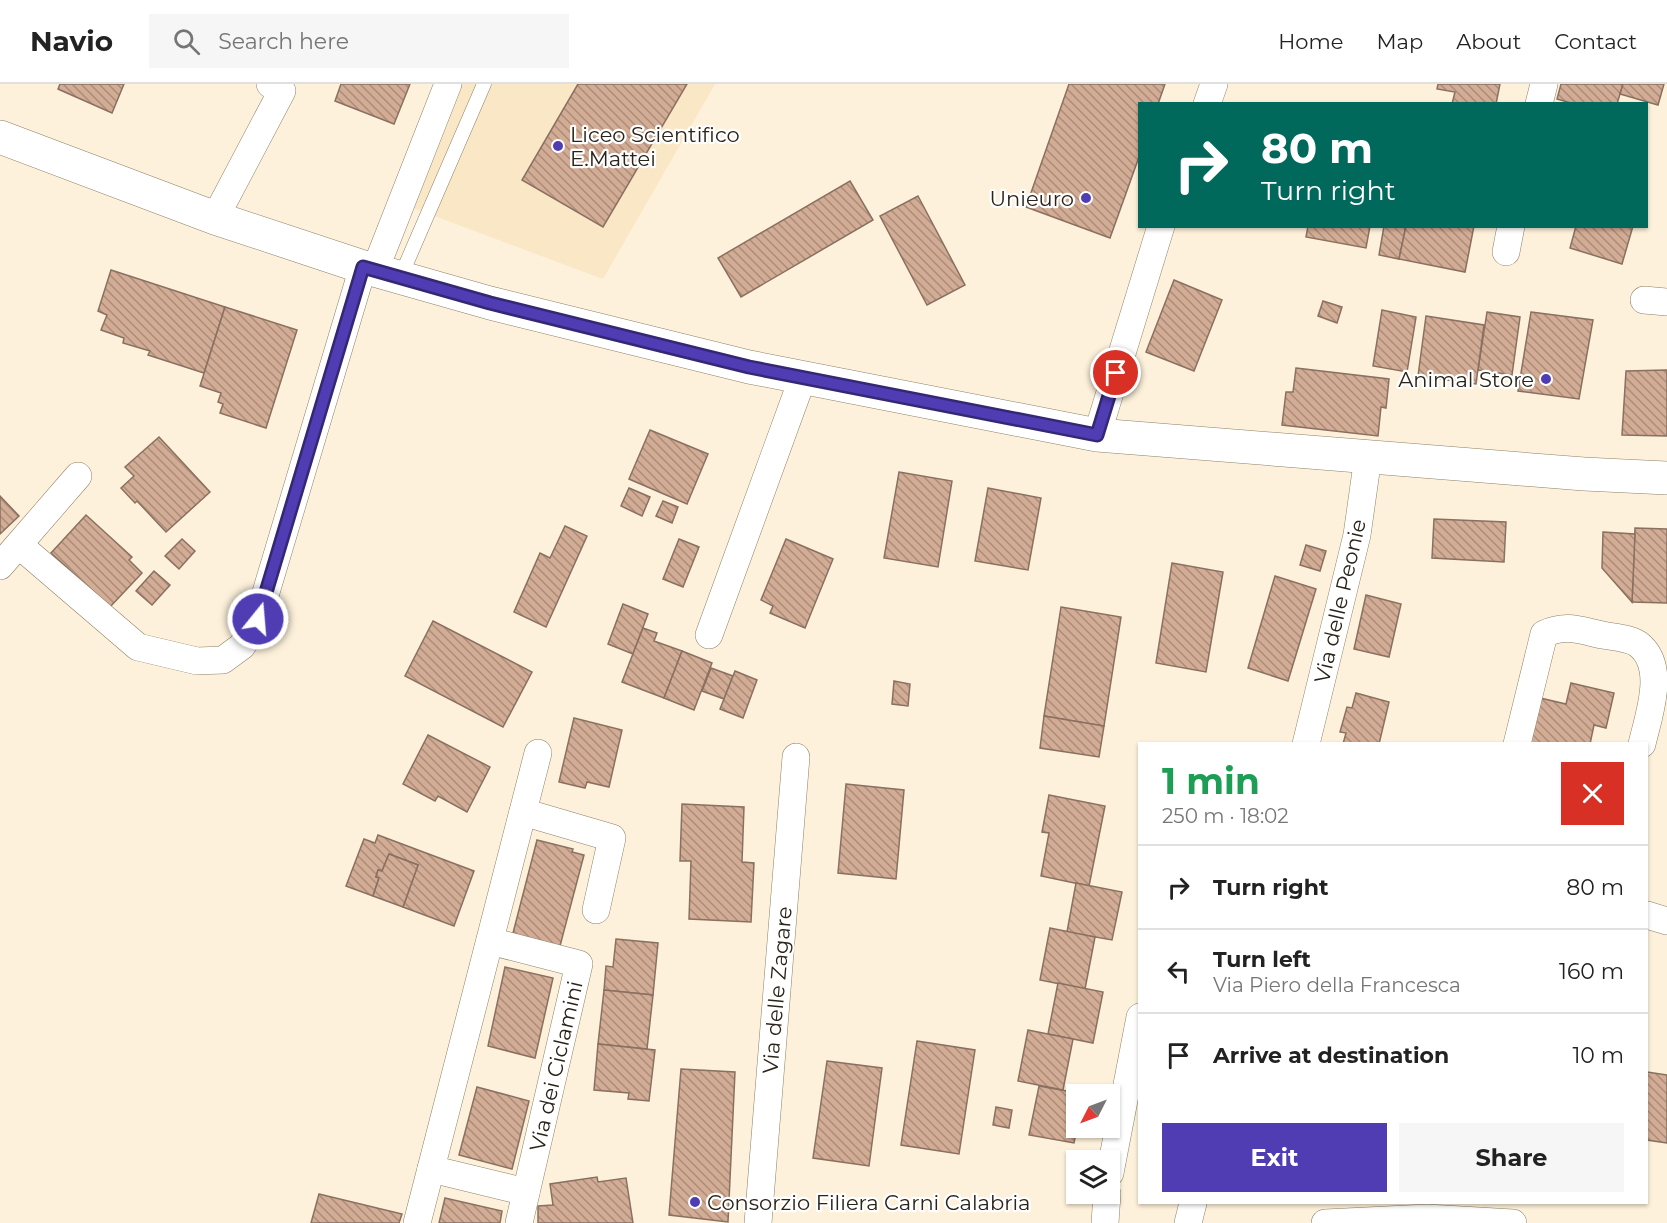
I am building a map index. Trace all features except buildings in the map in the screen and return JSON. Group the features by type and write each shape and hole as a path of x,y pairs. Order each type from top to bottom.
{"street":[{"path":"19,545 138,647 196,661 224,660 242,646 258,619 379,272 448,84"},
{"path":"1208,102 1214,84"},
{"path":"1540,102 1544,84"},
{"path":"215,218 279,86"},
{"path":"0,137 215,218 379,272 512,309 749,367 1097,435 1667,478"},
{"path":"1097,435 1160,228"},
{"path":"709,635 803,377"},
{"name":"Via delle Peonie","path":"1306,742 1357,535 1368,456"},
{"path":"0,566 78,476"},
{"path":"1517,742 1544,634 1557,628 1570,627 1636,642 1646,651 1652,662 1656,682 1642,742"},
{"path":"417,1223 537,753"},
{"name":"Via delle Zagare","path":"758,1223 796,757"},
{"path":"523,813 612,838 596,910"},
{"path":"1648,915 1667,921"},
{"name":"Via dei Ciclamini","path":"490,941 579,964 519,1223"},
{"path":"1114,1150 1138,1027"},
{"path":"430,1169 526,1192"},
{"path":"1105,1223 1106,1204"},
{"path":"1188,1223 1193,1204"},
{"path":"1521,1223 1524,1204"},
{"path":"1325,1223 1416,1211 1480,1222 1513,1223"}],"lane":[{"path":"379,272 484,84"}],"shaded area":[{"name":"Liceo Scientifico E.Mattei","path":"461,84 715,84 603,279 413,208"}],"place":[{"name":"Liceo Scientifico E.Mattei","path":"558,146"},
{"name":"Unieuro","path":"1086,198"},
{"name":"Animal Store","path":"1546,379"},
{"name":"Consorzio Filiera Carni Calabria","path":"695,1202"}],"route":[{"path":"258,619 363,267 490,303 749,367 1097,435 1116,373"}]}
